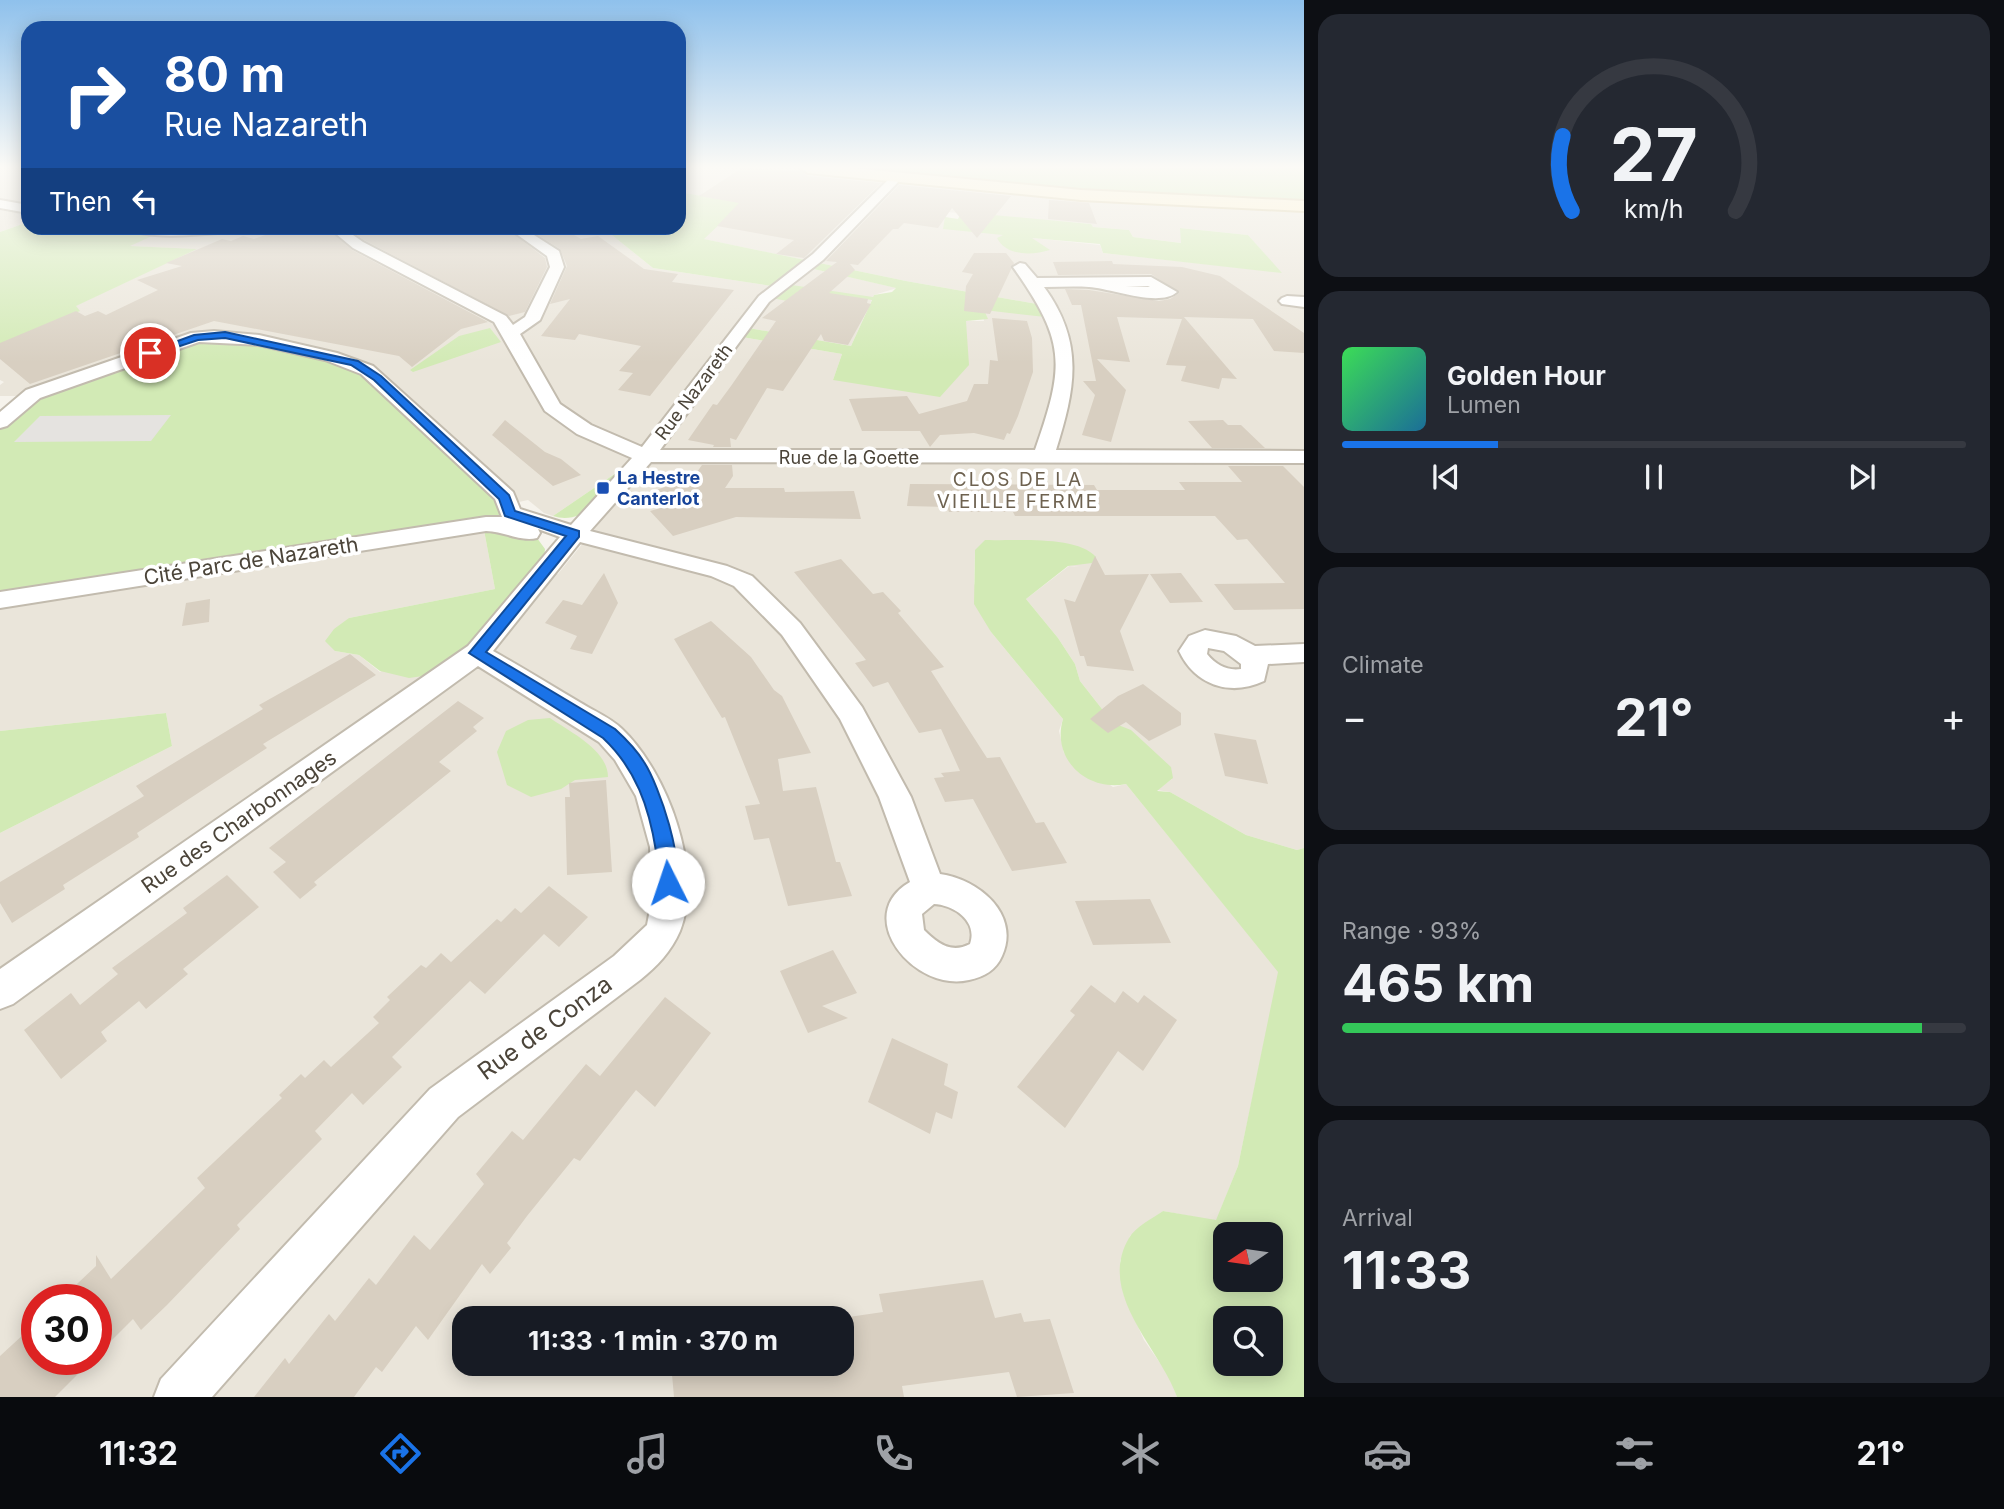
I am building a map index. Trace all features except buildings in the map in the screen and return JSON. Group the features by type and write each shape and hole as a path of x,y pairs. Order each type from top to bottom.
{"street":[{"name":"Rue Nazareth","path":"477,653 570,540 645,456 764,299 818,257 842,233"},
{"path":"344,235 358,245 500,319 511,333 540,388 561,415 591,433 645,456"},
{"path":"511,333 532,320 557,267 554,254 526,235"},
{"path":"1020,267 1034,283 1057,324 1065,345 1067,365 1063,397 1043,458"},
{"path":"1034,283 1096,283"},
{"path":"1287,301 1304,302"},
{"path":"0,422 33,394 197,337 225,335 256,340 341,359 367,370 505,497 506,518"},
{"name":"Rue de la Goette","path":"645,456 1304,457"},
{"name":"Cité Parc de Nazareth","path":"0,600 506,518 570,540 731,576 743,581 791,629 852,714 895,797 929,889"},
{"name":"Rue des Charbonnages","path":"0,991 477,653"},
{"name":"Rue de Conza","path":"179,1397 444,1102 628,968 651,948 664,924 668,883 666,852 653,798 633,759 609,733 477,653"},
{"path":"1250,655 1304,653"}],"shaded area":[{"path":"709,233 999,233 1100,245 1103,253 1280,272 1248,235 1231,233 1304,233 1304,848 1297,850 1246,835 1170,792 1157,790 1172,779 1113,723 1080,681 1075,664 1058,638 1026,599 1069,566 1080,567 975,550 974,583 991,632 1063,719 1059,731 1064,753 1113,787 1126,784 1279,972 1238,1166 1216,1221 1163,1211 1130,1236 1120,1261 1124,1296 1144,1340 1171,1379 1177,1397 0,1397 0,833 172,746 166,713 0,731 0,602 484,530 495,589 349,618 335,651 359,655 380,672 545,571 558,574 604,517 637,466 619,471 553,516 544,513 528,500 510,504 0,413 17,396 0,396 0,385 4,382 0,380 0,345 79,311 75,306 195,249 128,246 153,235 612,235 653,268 779,287 805,267 897,288 874,295 851,346 743,327 736,336 842,354 833,380 966,321 984,321 982,310 1048,306 906,281 703,239"},
{"path":"1131,233 1181,233 1182,243 1133,237"},
{"path":"171,415 151,441 14,442 40,416"}],"green space":[{"path":"0,233 154,235 130,246 197,249 76,306 80,311 0,345"},
{"path":"710,233 704,239 906,281 1048,306 1054,318 984,310 988,319 966,321 969,365 940,397 833,380 842,354 736,336 743,327 851,346 872,300 859,298 852,313 766,297 778,287 653,268 612,235","holes":["805,267 896,288 892,292 873,297 785,284"]},
{"path":"985,233 1131,233 1133,237 1181,243 1180,233 1248,235 1282,273 1103,253 1100,244 1032,238 1050,250 1021,253 1001,244 997,238 1003,235"},
{"path":"490,328 501,342 413,372 410,370 459,336"},
{"path":"209,335 355,363 518,515 0,602 0,425 25,400"},
{"path":"638,466 589,511 566,518 553,516 619,471"},
{"path":"484,530 537,538 545,549 544,560 484,631 469,644 423,676 409,678 380,671 359,655 335,651 325,641 334,629 349,618 495,589"},
{"path":"985,540 1060,542 1087,550 1096,557 1092,563 1068,566 1026,599 1058,638 1075,664 1080,681 1113,723 1131,730 1171,767 1173,778 1157,791 1170,792 1246,835 1297,850 1304,848 1304,1397 1177,1397 1169,1378 1134,1320 1120,1280 1121,1259 1129,1238 1135,1230 1163,1211 1216,1220 1238,1166 1278,972 1126,784 1098,783 1075,770 1062,747 1063,719 991,632 974,604 975,550"},
{"path":"166,713 172,746 0,833 0,731"},
{"path":"550,718 595,750 602,758 608,777 575,780 561,789 531,797 507,785 497,752 506,731 528,720"}],"place":[{"name":"La Hestre Canterlot","path":"603,488"}],"district":[{"name":"CLOS DE LA VIEILLE FERME","path":"1018,490"}],"route":[{"path":"150,353 197,337 225,335 354,363 378,378 505,497 510,513 575,534 477,653 609,733 627,750 653,798 666,852 668,883"}]}
